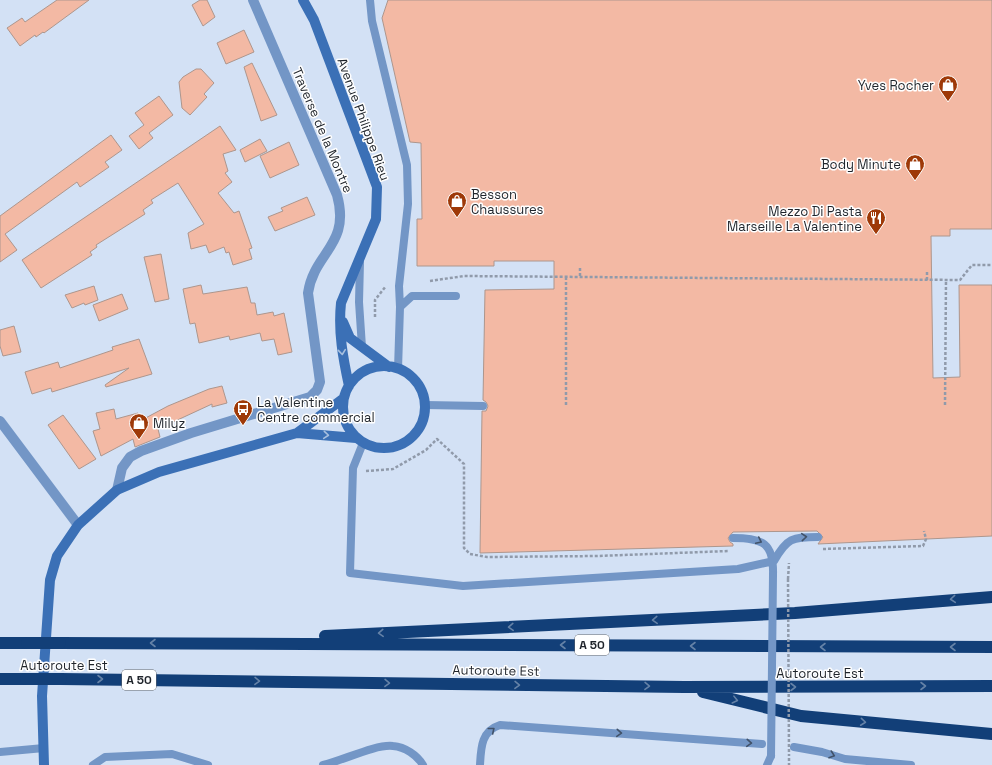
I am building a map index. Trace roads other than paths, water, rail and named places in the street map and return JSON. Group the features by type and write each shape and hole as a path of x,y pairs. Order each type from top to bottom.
{"highway":[{"path":"192,643 795,613 992,597"},
{"name":"Autoroute Est","path":"0,643 992,647"},
{"name":"Autoroute Est","path":"0,679 684,687 992,686"},
{"path":"684,687 801,716 992,735"}],"street":[{"name":"Traverse de la Montre","path":"117,490 122,468 130,457 141,451 191,433 310,396 318,390 320,382 308,293 309,284 314,273 338,235 342,210 337,195 253,0"},
{"name":"Avenue Philippe Rieu","path":"303,0 314,20 377,187 376,219 341,304 340,317 342,354 349,386"},
{"path":"297,432 359,440 381,448 395,447 407,441 417,431 423,419 425,405 421,391 414,380 350,338 340,317"},
{"path":"359,440 347,426 343,412 344,398 349,386 356,377 366,370 378,367 394,368"},
{"path":"44,765 42,696 50,580 56,556 78,525 117,490 159,472 297,432 344,398"},
{"path":"2,426 78,525"}],"lane":[{"path":"370,0 372,22 407,165 408,204 399,286 400,306 394,368"},
{"path":"360,257 359,302 362,347"},
{"path":"400,306 412,296 456,296"},
{"path":"425,405 482,406"},
{"path":"359,440 353,468 350,573 463,586 738,569 774,561 788,540 801,537 818,537"},
{"path":"733,538 753,538 764,542 774,561 771,756 767,765"},
{"path":"480,765 481,744 488,731 500,725 762,744"},
{"path":"323,765 376,749 393,746 418,757 423,765"},
{"path":"794,747 822,752 845,759 911,765"},
{"path":"0,752 44,748"},
{"path":"93,765 105,757 172,754 208,765"}],"place":[{"name":"Yves Rocher","path":"948,102"},
{"name":"Body Minute","path":"915,181"},
{"name":"Besson Chaussures","path":"457,218"},
{"name":"Mezzo Di Pasta Marseille La Valentine","path":"876,235"},
{"name":"La Valentine Centre commercial","path":"243,426"},
{"name":"Milyz","path":"139,440"}]}
